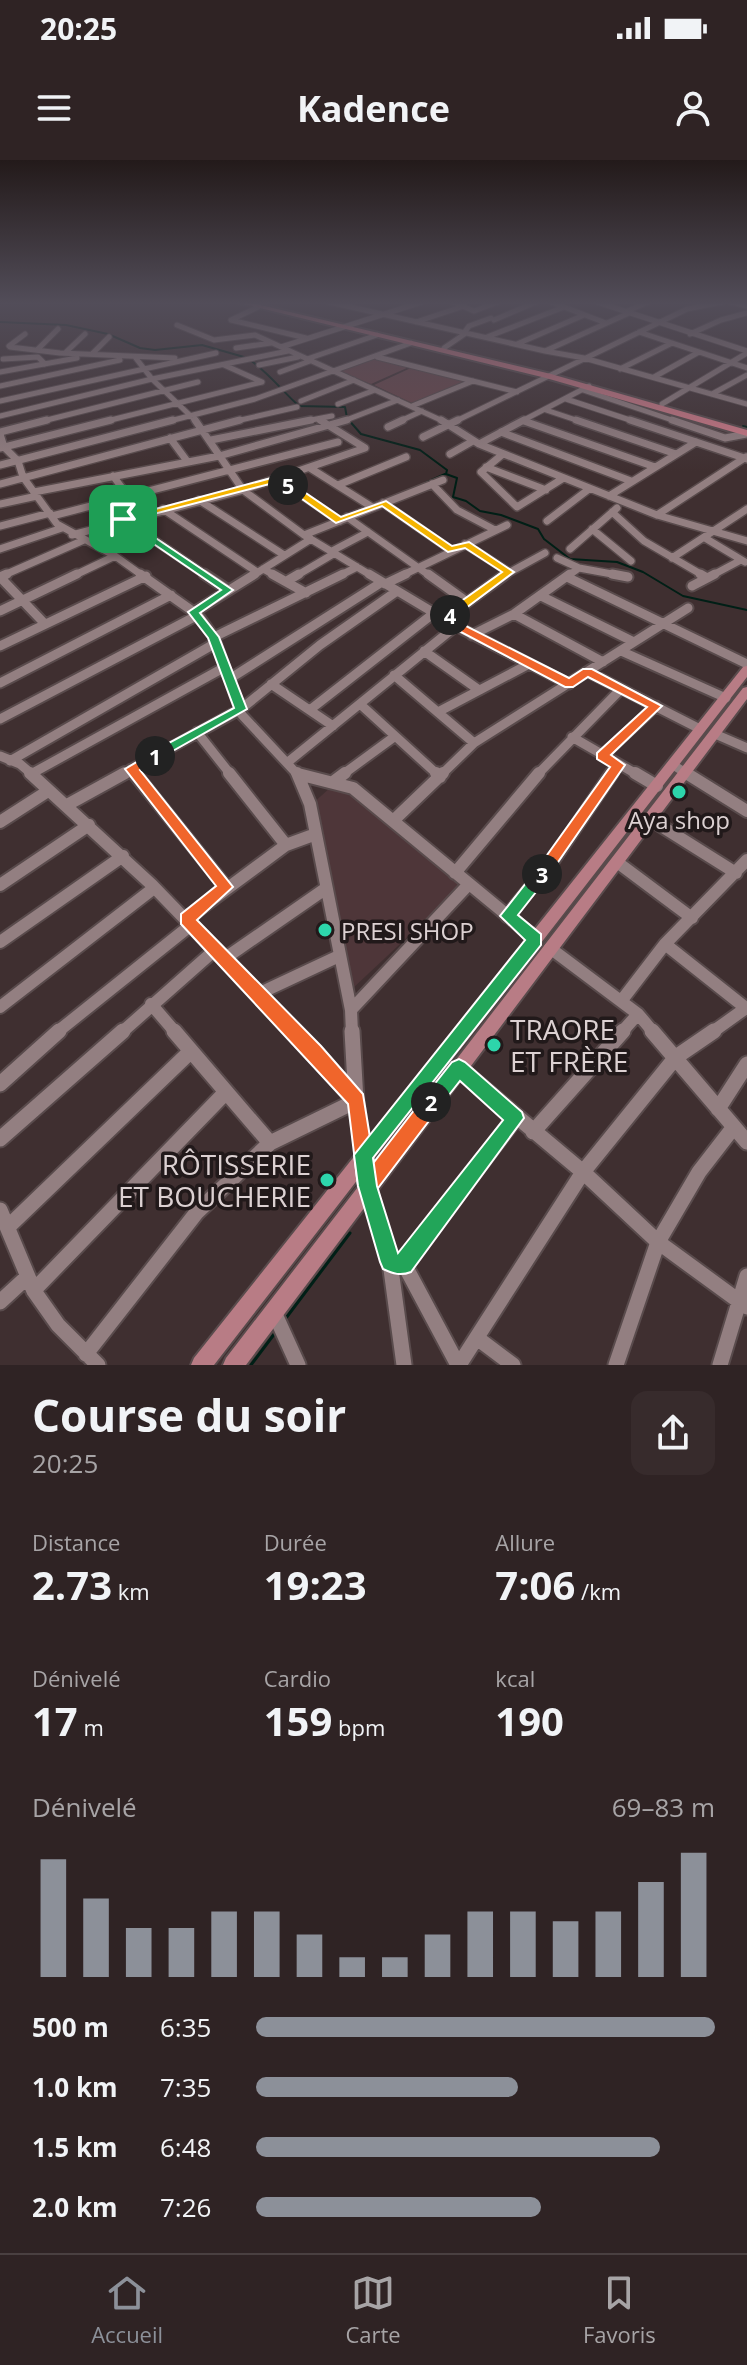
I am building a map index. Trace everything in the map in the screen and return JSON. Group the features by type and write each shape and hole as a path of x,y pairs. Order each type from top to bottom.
{"highway":[{"path":"477,358 550,375 586,388 747,432"},
{"path":"484,358 662,404 747,432"}],"main road":[{"path":"708,731 726,698 747,670"},
{"path":"201,1365 363,1155 617,862 650,819 679,769 708,731 747,691"},
{"path":"233,1365 459,1068 543,944 657,786 679,769"}],"street":[{"path":"1,363 30,358"},
{"path":"39,358 45,364"},
{"path":"0,372 73,358"},
{"path":"0,386 128,358"},
{"path":"135,358 152,379 192,415 243,490 308,537 444,619 569,684"},
{"path":"170,358 192,359 221,366 262,382 276,393"},
{"path":"0,401 195,358"},
{"path":"0,416 250,358"},
{"path":"0,465 276,393 369,358"},
{"path":"384,358 517,392"},
{"path":"423,437 584,358"},
{"path":"585,358 747,404"},
{"path":"620,369 642,358"},
{"path":"654,377 688,358"},
{"path":"717,358 747,368"},
{"path":"662,404 687,386 738,358"},
{"path":"280,372 306,359"},
{"path":"259,365 306,359 449,424 476,442 562,479 709,534 747,541"},
{"path":"210,395 195,379 232,370"},
{"path":"712,394 747,375"},
{"path":"0,484 299,404 354,380"},
{"path":"412,406 473,381"},
{"path":"198,382 0,433 2,448 18,461 23,477 51,514 73,534 146,576 196,614 214,640 241,709 256,731 298,774 310,804 351,1010 356,1101 368,1186 397,1263 458,1365 583,1172 676,1057 747,1009 665,944"},
{"path":"2,448 262,382"},
{"path":"450,454 524,421 586,388 725,438"},
{"path":"338,404 375,390"},
{"path":"566,399 746,458"},
{"path":"0,504 333,427 398,400"},
{"path":"546,410 676,454"},
{"path":"388,427 422,411"},
{"path":"211,440 332,416"},
{"path":"681,422 690,416"},
{"path":"0,549 73,534 243,490 365,448 318,419"},
{"path":"524,421 655,467"},
{"path":"501,432 631,481"},
{"path":"712,448 725,438 747,432"},
{"path":"170,438 187,461"},
{"path":"0,526 231,472 338,442"},
{"path":"609,496 696,442"},
{"path":"503,454 481,472 517,507 562,479"},
{"path":"338,485 406,457"},
{"path":"657,515 746,458"},
{"path":"486,467 546,490"},
{"path":"310,468 372,507"},
{"path":"113,476 129,497"},
{"path":"278,479 368,532 467,602"},
{"path":"0,719 196,614 308,537 372,507 443,480"},
{"path":"432,484 457,510 495,530"},
{"path":"547,521 589,489"},
{"path":"199,500 284,555"},
{"path":"570,549 625,502"},
{"path":"383,503 451,550"},
{"path":"163,509 260,571 287,581 306,593"},
{"path":"670,559 742,517 747,509"},
{"path":"612,512 644,541 707,578"},
{"path":"123,519 228,590"},
{"path":"31,774 228,673 384,583 507,525"},
{"path":"592,529 631,561"},
{"path":"287,581 368,532"},
{"path":"45,624 0,577 73,534"},
{"path":"692,586 744,562 709,534"},
{"path":"465,544 509,572"},
{"path":"444,619 509,572 545,553"},
{"path":"0,611 115,556"},
{"path":"557,558 579,568 628,577"},
{"path":"356,1101 220,954 123,856 31,774 5,758 214,640 357,567"},
{"path":"472,635 514,614 579,568"},
{"path":"0,646 146,576"},
{"path":"569,578 747,664"},
{"path":"67,805 241,709 397,591"},
{"path":"0,683 171,595"},
{"path":"541,596 634,642"},
{"path":"394,820 474,743 688,608"},
{"path":"311,709 434,613"},
{"path":"514,614 603,662"},
{"path":"288,762 456,626"},
{"path":"424,651 479,690"},
{"path":"621,651 726,698"},
{"path":"438,712 529,664"},
{"path":"438,712 529,664"},
{"path":"588,672 747,748"},
{"path":"394,675 474,743"},
{"path":"271,684 333,726"},
{"path":"455,873 572,737 621,689"},
{"path":"360,704 440,777"},
{"path":"602,756 656,706"},
{"path":"197,732 286,845"},
{"path":"333,782 394,737"},
{"path":"572,737 657,786"},
{"path":"507,916 552,862 618,765"},
{"path":"131,769 226,887"},
{"path":"679,769 747,811"},
{"path":"298,774 353,788 507,916 622,1000 676,1057 747,1142"},
{"path":"0,822 48,791"},
{"path":"650,819 736,873"},
{"path":"0,885 89,825"},
{"path":"0,1084 226,887 286,845 316,834"},
{"path":"0,942 123,856"},
{"path":"622,1000 665,944 747,860"},
{"path":"617,862 692,918"},
{"path":"351,1010 469,884"},
{"path":"0,1007 154,888"},
{"path":"0,1139 151,1004 220,954 325,889"},
{"path":"258,994 339,956"},
{"path":"151,1004 270,1143"},
{"path":"533,1132 638,1014"},
{"path":"9,1226 191,1051"},
{"path":"718,1109 747,1064"},
{"path":"459,1068 583,1172 658,1242 742,1303"},
{"path":"0,1302 30,1284 226,1092"},
{"path":"0,1210 30,1284 62,1333 92,1360 197,1212 270,1143 356,1101"},
{"path":"404,1365 397,1263 515,1118"},
{"path":"616,1365 658,1242 699,1172 733,1128"},
{"path":"720,1365 742,1303 747,1276"},
{"path":"273,1310 298,1365"},
{"path":"477,1338 513,1365"}],"shaded area":[{"path":"374,358 409,367 371,384 336,370"},
{"path":"413,367 466,381 414,404 374,385"},
{"path":"331,787 354,797 464,884 352,989 311,805"}],"waterway":[{"path":"250,360 299,406 345,407 347,418 361,434 420,450 447,470 446,474 457,478 453,497 466,501 480,511 501,515 538,529 544,539 570,559 617,562 643,572 683,596 747,610"},
{"path":"743,426 747,427"},
{"path":"425,483 445,474"},
{"path":"286,1318 350,1233"},
{"path":"251,1365 275,1333"}],"place":[{"name":"Aya shop","path":"679,792"},
{"name":"PRESI SHOP","path":"325,930"},
{"name":"TRAORE ET FRÈRE","path":"494,1045"},
{"name":"RÔTISSERIE ET BOUCHERIE","path":"327,1180"}],"route":[{"path":"123,519 228,590 194,612 214,637 214,644 231,678 241,709 131,769 226,887 186,919 314,1052 356,1101 363,1155 368,1186 459,1068 515,1118 404,1264 390,1262 368,1186 363,1155 536,939 507,916 552,862 618,765 602,756 656,706 588,672 569,684 444,619 509,572 465,544 451,550 383,503 340,521 278,479 123,519"}]}
